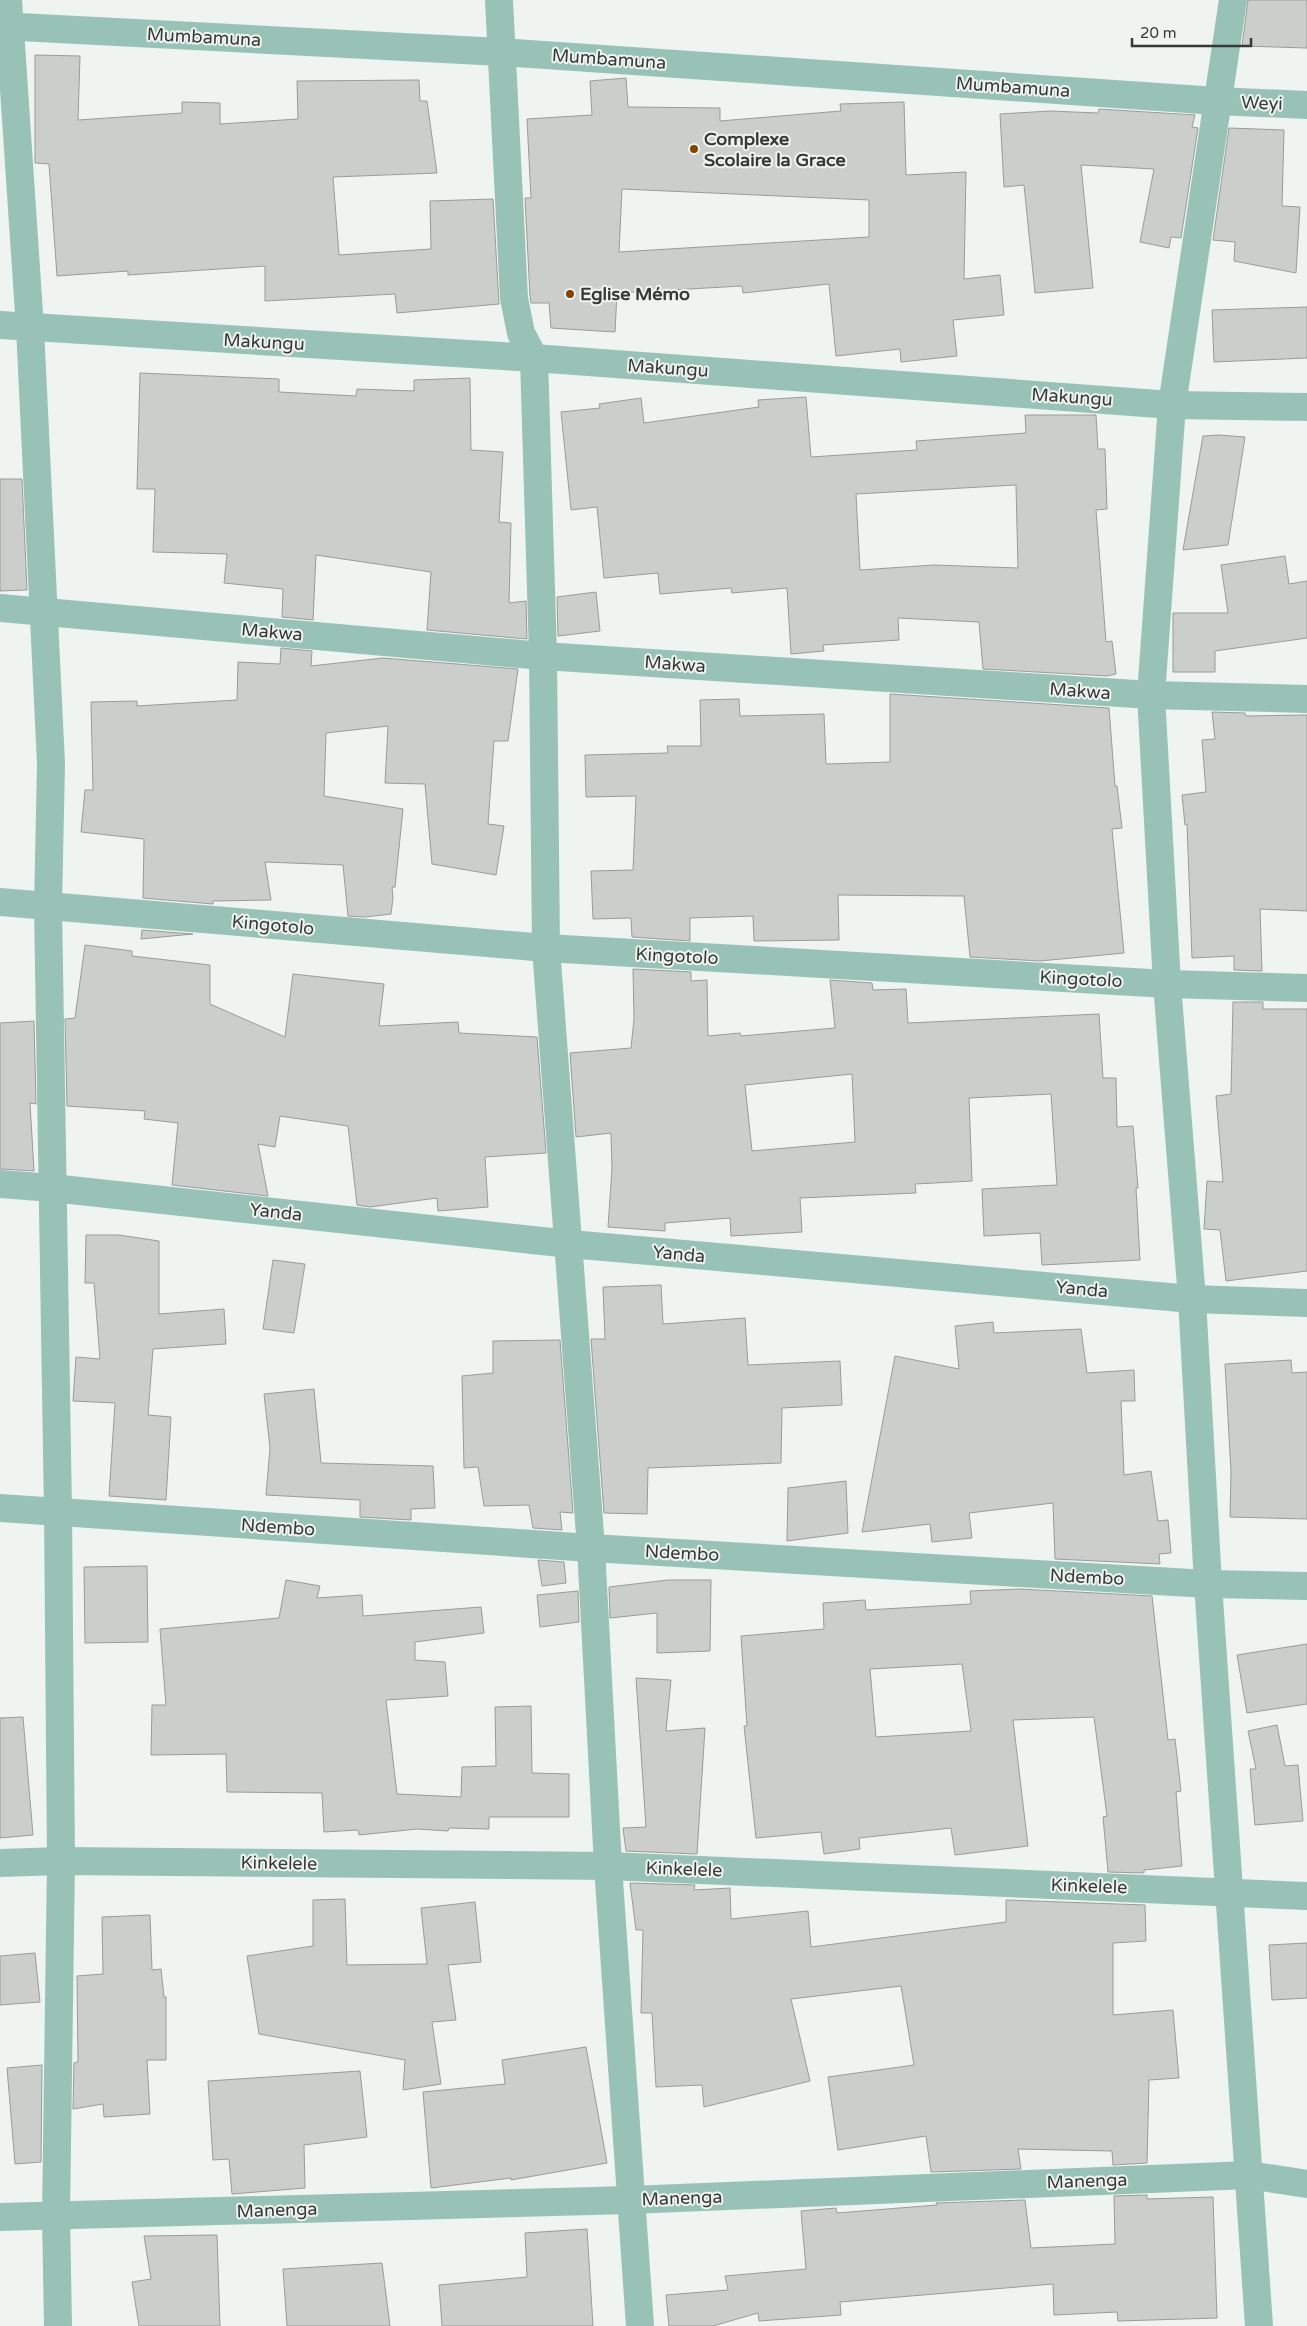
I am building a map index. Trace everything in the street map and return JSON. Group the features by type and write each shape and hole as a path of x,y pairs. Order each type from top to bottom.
{"street":[{"path":"499,0 514,298 521,333 534,358 543,656 546,948 570,1244 591,1548 608,1866 640,2326"},
{"path":"1232,0 1172,405 1151,695 1167,984 1192,1299 1208,1584 1259,2326"},
{"path":"6,18 30,328 51,764 48,906 58,1512 61,1861 56,2216 58,2326"},
{"name":"Mumbamuna","path":"6,18 1217,101"},
{"name":"Weyi","path":"1217,101 1307,105"},
{"name":"Makungu","path":"0,325 534,358 1172,405 1307,406"},
{"name":"Makwa","path":"0,608 543,656 1151,695 1307,700"},
{"name":"Kingotolo","path":"0,902 546,948 1167,984 1307,988"},
{"name":"Yanda","path":"0,1184 570,1244 1192,1299 1307,1303"},
{"name":"Ndembo","path":"0,1508 591,1548 1208,1584 1307,1586"},
{"name":"Kinkelele","path":"0,1863 61,1861 608,1866 1307,1896"},
{"name":"Manenga","path":"0,2217 630,2200 1249,2175 1307,2184"}],"building":[{"path":"1248,0 1307,0 1307,48 1242,46"},
{"path":"35,55 80,56 78,120 182,113 182,102 220,103 220,124 298,119 297,81 419,80 420,101 427,101 437,173 333,177 339,255 431,249 430,201 493,199 499,304 397,313 395,294 265,301 265,266 128,275 128,271 57,276 49,164 35,163"},
{"path":"626,78 628,107 720,108 720,121 841,111 840,104 904,102 906,175 966,172 964,279 1000,275 1004,315 953,320 957,356 901,362 900,349 836,356 829,284 743,293 742,286 617,293 615,332 551,328 549,303 531,303 530,296 525,198 531,198 527,119 592,115 590,81","holes":["622,189 869,200 869,237 619,252"]},
{"path":"1099,109 1195,115 1192,127 1198,128 1181,238 1171,237 1169,248 1140,242 1154,169 1081,165 1093,288 1035,293 1024,185 1004,187 1000,114 1050,111 1098,113"},
{"path":"1229,128 1284,130 1282,206 1300,207 1296,273 1234,261 1235,242 1213,240"},
{"path":"1307,307 1307,358 1214,362 1212,310"},
{"path":"140,373 279,379 279,392 356,396 357,389 414,391 414,380 470,378 471,450 503,452 499,522 511,523 509,603 526,601 527,639 427,630 431,572 316,555 313,620 282,617 283,589 224,583 227,554 153,552 155,489 137,489"},
{"path":"806,397 811,457 917,450 916,441 1026,433 1025,415 1096,415 1098,449 1105,449 1107,509 1096,510 1106,642 1112,641 1116,674 1107,676 983,669 979,622 898,618 899,640 823,645 824,651 791,654 787,588 732,593 731,588 660,594 658,573 604,578 597,507 571,510 561,412 600,408 599,404 641,398 644,423 759,407 758,400","holes":["1016,485 1018,568 934,565 860,570 856,494"]},
{"path":"1203,436 1245,437 1228,545 1183,550"},
{"path":"0,479 22,479 27,590 0,591"},
{"path":"1285,556 1289,584 1307,581 1307,638 1215,651 1215,672 1173,672 1173,613 1228,613 1221,565"},
{"path":"596,592 600,631 558,636 557,597"},
{"path":"281,648 312,651 311,666 383,658 518,669 508,741 494,741 488,824 504,826 496,875 432,864 425,784 385,783 388,726 326,733 324,796 403,809 395,887 392,887 391,914 365,917 348,916 343,865 265,862 271,900 213,901 213,904 143,898 144,839 81,832 85,790 93,790 91,702 137,701 137,706 237,700 238,662 280,664"},
{"path":"890,694 1109,708 1115,786 1117,786 1122,828 1112,829 1124,953 1040,961 970,957 964,896 838,895 839,940 754,941 753,916 690,918 690,941 632,937 631,918 593,919 591,871 633,870 636,796 586,797 585,755 668,753 667,746 701,746 700,700 739,699 740,716 824,714 826,764 890,762"},
{"path":"1212,712 1245,713 1246,716 1307,715 1307,911 1260,909 1262,971 1234,970 1234,956 1192,958 1187,824 1185,825 1182,795 1206,792 1202,740 1215,739"},
{"path":"142,930 193,934 141,939"},
{"path":"85,945 132,951 132,956 210,965 210,1004 285,1037 293,974 384,984 379,1026 458,1022 459,1033 537,1037 546,1153 485,1157 488,1207 438,1211 437,1198 370,1207 357,1205 348,1126 280,1116 275,1147 258,1144 268,1196 172,1185 178,1123 144,1119 145,1111 67,1106 65,1019 75,1018"},
{"path":"633,969 691,972 691,981 707,980 708,1036 740,1033 741,1036 835,1028 830,980 872,983 873,990 906,989 908,1023 1099,1014 1103,1078 1116,1078 1117,1127 1133,1126 1138,1188 1136,1188 1140,1260 1042,1265 1040,1233 984,1236 982,1189 1057,1185 1051,1094 969,1098 972,1181 915,1184 916,1193 800,1198 802,1232 731,1236 730,1218 665,1223 665,1231 608,1227 612,1169 611,1133 576,1137 570,1053 631,1048 634,1019","holes":["852,1074 855,1142 752,1151 745,1085"]},
{"path":"1233,1002 1263,1002 1263,1009 1307,1009 1307,1271 1226,1281 1220,1230 1204,1229 1207,1181 1223,1182 1216,1096 1231,1094"},
{"path":"34,1021 36,1104 30,1103 34,1171 0,1169 0,1023"},
{"path":"86,1235 119,1235 159,1241 159,1314 224,1309 226,1344 153,1349 148,1415 171,1417 166,1500 109,1496 115,1403 73,1401 76,1357 100,1359 94,1283 85,1283"},
{"path":"273,1260 305,1264 294,1333 263,1329"},
{"path":"661,1285 663,1324 745,1318 748,1365 840,1361 842,1405 782,1408 781,1463 648,1468 647,1514 604,1513 591,1339 605,1339 603,1287"},
{"path":"993,1322 994,1333 1081,1329 1087,1373 1134,1370 1135,1401 1121,1401 1124,1475 1151,1471 1158,1521 1168,1520 1171,1553 1159,1554 1160,1564 1055,1559 1053,1503 969,1513 972,1538 932,1542 930,1524 862,1532 895,1356 959,1369 955,1326"},
{"path":"560,1340 573,1513 560,1512 562,1530 533,1528 529,1505 484,1506 478,1467 464,1468 462,1376 493,1373 493,1341"},
{"path":"1291,1360 1292,1373 1307,1372 1307,1519 1230,1517 1231,1472 1225,1364"},
{"path":"314,1389 321,1463 433,1466 435,1508 411,1509 411,1520 360,1517 360,1500 266,1495 270,1448 264,1394"},
{"path":"846,1481 848,1533 787,1541 788,1488"},
{"path":"538,1560 564,1562 566,1583 542,1586"},
{"path":"147,1566 148,1642 85,1643 84,1567"},
{"path":"286,1580 320,1586 317,1598 362,1595 363,1616 481,1607 484,1633 415,1642 415,1660 445,1662 448,1696 386,1700 397,1794 461,1797 462,1767 496,1766 495,1707 531,1706 532,1773 569,1774 569,1817 489,1817 489,1829 449,1828 448,1831 417,1829 359,1835 358,1830 324,1832 322,1793 227,1792 226,1754 151,1755 152,1705 166,1705 160,1629 279,1618"},
{"path":"668,1580 711,1580 710,1651 657,1653 657,1613 610,1618 609,1587"},
{"path":"1020,1589 1152,1596 1168,1740 1175,1739 1181,1791 1176,1792 1182,1866 1144,1870 1144,1873 1108,1872 1103,1817 1107,1816 1094,1717 1013,1720 1028,1846 955,1855 951,1828 859,1838 860,1849 824,1854 821,1832 756,1838 744,1726 747,1726 741,1636 824,1629 823,1603 865,1600 866,1610 971,1604 970,1591","holes":["962,1664 971,1731 876,1737 870,1669"]},
{"path":"578,1591 579,1622 540,1627 537,1595"},
{"path":"1307,1644 1307,1704 1247,1713 1237,1655"},
{"path":"636,1678 671,1680 666,1731 705,1728 697,1854 626,1851 623,1828 646,1827"},
{"path":"23,1717 33,1835 0,1838 0,1718"},
{"path":"1277,1725 1285,1766 1298,1765 1303,1821 1255,1825 1250,1769 1256,1769 1248,1731"},
{"path":"630,1883 695,1885 694,1890 730,1888 731,1919 808,1911 811,1947 1006,1922 1006,1900 1145,1905 1146,1941 1113,1943 1113,2015 1173,2010 1179,2078 1149,2080 1147,2163 1113,2165 1112,2151 1018,2149 1021,2169 931,2172 926,2136 838,2150 828,2077 914,2065 901,1986 791,1999 810,2081 704,2107 702,2085 656,2087 652,2013 641,2013 643,1930 636,1930"},
{"path":"345,1899 347,1965 427,1964 421,1908 475,1902 481,1962 448,1965 456,2020 432,2022 441,2084 403,2090 405,2060 259,2034 247,1956 313,1946 313,1900"},
{"path":"150,1915 152,1970 161,1969 164,1997 166,1997 166,2060 147,2060 150,2114 104,2117 103,2104 73,2109 74,2063 78,2062 77,1976 103,1974 102,1917"},
{"path":"1307,1943 1307,1998 1272,2000 1269,1945"},
{"path":"35,1953 40,2002 0,2005 0,1956"},
{"path":"586,2047 607,2163 511,2180 511,2178 431,2188 423,2092 505,2084 502,2060"},
{"path":"42,2065 41,2162 15,2164 7,2068"},
{"path":"360,2071 367,2137 304,2145 305,2188 232,2194 229,2159 213,2160 208,2081"},
{"path":"1147,2195 1147,2199 1213,2197 1217,2318 1118,2321 1117,2312 1054,2315 1053,2284 840,2302 841,2315 759,2321 758,2313 713,2326 669,2326 666,2295 728,2290 725,2276 806,2269 801,2211 836,2208 837,2213 937,2205 936,2203 1025,2200 1031,2248 1115,2244 1114,2196"},
{"path":"587,2229 593,2326 442,2326 439,2285 527,2277 525,2233"},
{"path":"217,2235 220,2326 139,2326 132,2282 151,2279 144,2236"},
{"path":"382,2263 390,2326 287,2326 283,2269"}],"place":[{"name":"Complexe Scolaire la Grace","path":"694,149"},
{"name":"Eglise Mémo","path":"570,294"}]}
